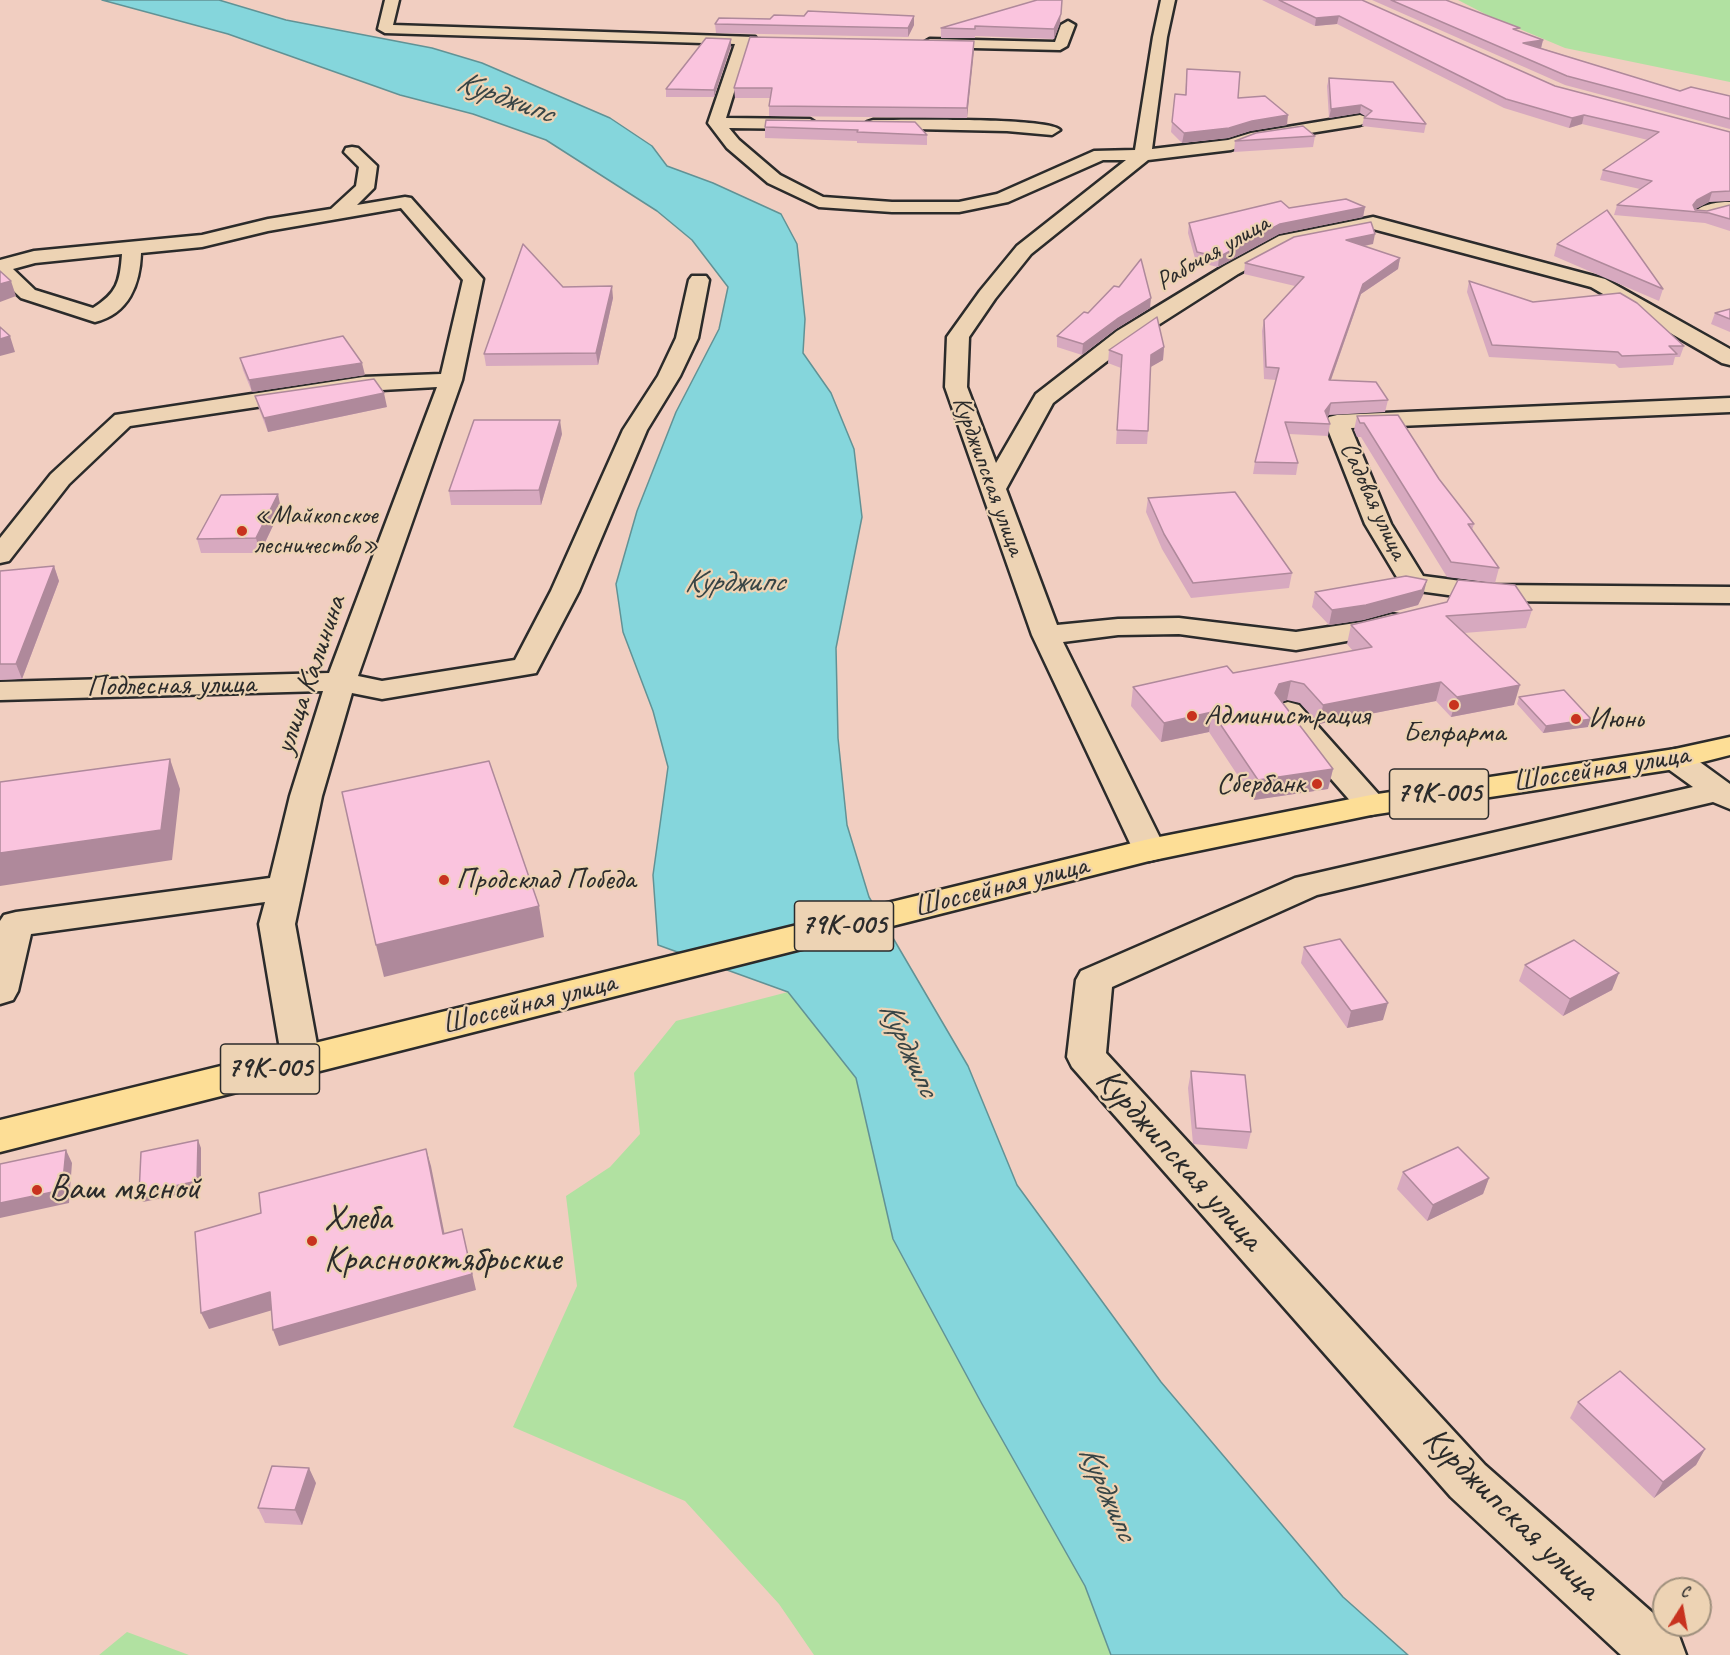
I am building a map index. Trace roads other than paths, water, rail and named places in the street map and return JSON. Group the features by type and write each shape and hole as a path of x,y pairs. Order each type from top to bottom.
{"main road":[{"name":"Шоссейная улица","path":"0,1136 1149,850 1371,805 1675,759 1730,746"}],"street":[{"path":"392,0 385,29 766,40"},
{"path":"1143,155 1160,37 1168,0"},
{"path":"919,43 1060,46 1068,25"},
{"path":"716,123 743,40"},
{"path":"716,123 733,144 774,179 819,202 892,207 958,207 1002,198 1100,155 1143,155 1231,144 1251,138 1360,120"},
{"path":"716,123 828,124"},
{"path":"862,125 1007,126 1052,130"},
{"path":"125,248 130,281 116,304 95,316 28,294 0,267 34,257 125,248 202,241 268,225 336,214 365,188 368,166 352,152"},
{"name":"Курджипская улица","path":"1143,155 1024,250 987,295 958,337 956,387 1046,635 1149,850"},
{"name":"улица Калинина","path":"301,1061 277,924 306,796 341,682 451,380 473,279 405,202 336,214"},
{"path":"1701,215 1716,208 1730,207"},
{"name":"Рабочая улица","path":"992,491 1044,399 1125,336 1231,270 1286,240 1373,223 1598,283 1730,358"},
{"path":"58,243 125,248"},
{"name":"Подлесная улица","path":"0,691 341,682 382,690 526,667 565,591 635,430 669,376 687,338 699,280"},
{"path":"0,555 60,479 123,420 363,384 451,380"},
{"name":"Садовая улица","path":"1730,405 1336,422 1378,524 1414,584 1492,593 1730,595"},
{"path":"1046,635 1119,627 1179,626 1296,641 1365,630 1424,615 1442,587"},
{"path":"1288,711 1371,805"},
{"path":"1675,759 1724,795"},
{"name":"Курджипская улица","path":"1660,1655 1468,1480 1086,1057 1094,980 1307,886 1724,795"},
{"path":"0,991 16,924 285,888"}],"water":[{"name":"Курджипс","path":"102,0 219,0 286,20 432,48 482,63 610,118 652,146 667,166 713,183 781,214 797,244 805,319 803,353 831,393 854,449 862,517 836,648 838,738 847,825 869,897 968,1066 1017,1185 1161,1382 1343,1597 1408,1655 1111,1655 1085,1586 982,1404 893,1239 856,1078 788,992 658,945 653,875 668,767 653,711 623,632 616,584 637,511 676,412 719,329 728,287 692,240 657,211 546,140 473,114 400,95 228,34"}],"place":[{"name":"«Майкопское лесничество»","path":"242,531"},
{"name":"Белфарма","path":"1454,705"},
{"name":"Администрация","path":"1192,716"},
{"name":"Июнь","path":"1576,719"},
{"name":"Сбербанк","path":"1317,784"},
{"name":"Продсклад Победа","path":"444,880"},
{"name":"Ваш мясной","path":"37,1190"},
{"name":"Хлеба Краснооктябрьские","path":"312,1241"}]}
